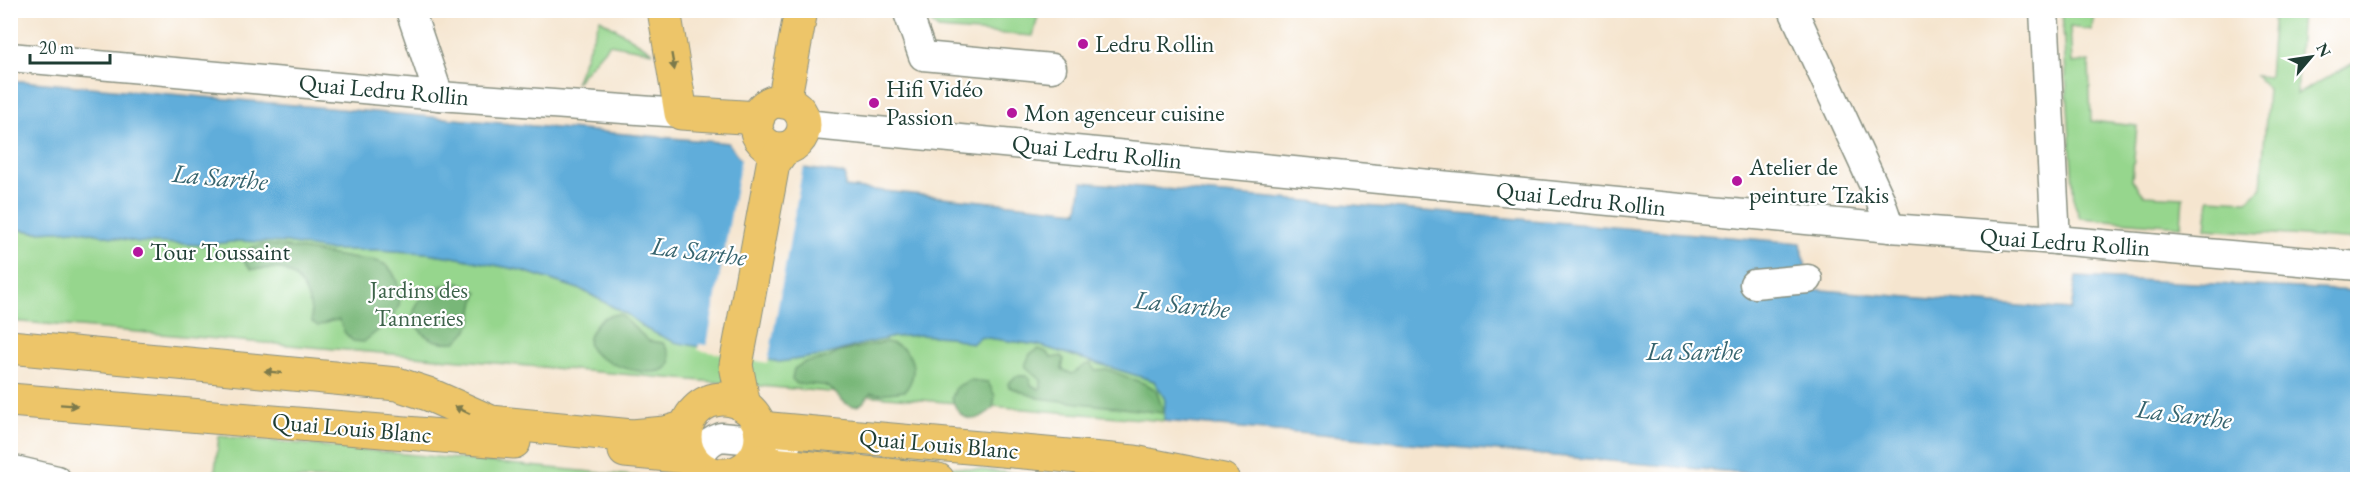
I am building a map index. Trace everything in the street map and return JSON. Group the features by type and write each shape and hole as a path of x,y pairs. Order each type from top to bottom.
{"main road":[{"path":"664,10 681,113"},
{"path":"719,432 801,10"},
{"name":"Quai Ledru Rollin","path":"681,113 778,134"},
{"name":"Quai Louis Blanc","path":"10,346 397,384 428,394 491,422 632,436 719,432 938,480"},
{"name":"Quai Louis Blanc","path":"12,403 719,432 1134,462 1223,480"}],"street":[{"path":"410,10 439,96"},
{"path":"907,10 923,56 1052,68"},
{"path":"1793,10 1880,198 1890,228"},
{"path":"2044,10 2056,240"},
{"name":"Quai Ledru Rollin","path":"10,57 439,96 681,113"},
{"name":"Quai Ledru Rollin","path":"778,134 2358,266"},
{"path":"1754,284 1808,279"},
{"name":"Quai Louis Blanc","path":"719,432 1174,480"},
{"path":"10,469 57,480"}],"green space":[{"path":"926,11 1016,11 1038,16 1033,36 938,29 930,21"},
{"path":"2062,11 2094,11 2092,30 2070,27 2072,63 2089,61 2091,121 2137,126 2132,180 2144,195 2183,197 2181,226 2080,218 2074,202"},
{"path":"2274,11 2302,11 2296,95 2357,61 2357,240 2206,229 2209,199 2247,201 2261,189 2268,89 2256,76 2269,77"},
{"path":"600,19 653,52 609,44 575,83"},
{"name":"Jardins des Tanneries","path":"10,228 35,232 76,230 138,242 204,245 240,241 287,243 327,250 380,250 453,257 520,270 582,290 628,315 646,329 779,362 821,356 894,337 919,335 950,337 972,344 980,337 1038,345 1154,381 1165,399 1164,421 11,321"},
{"path":"261,245 381,262 389,267 396,278 400,299 397,310 364,342 353,341 345,333 339,320 318,326 312,322 306,292 291,274 273,268 251,269 244,261 250,248"},
{"path":"460,283 473,288 478,293 469,328 456,342 436,341 425,335 412,320 418,302 422,296 434,288"},
{"path":"620,314 649,341 663,343 670,358 667,367 657,372 642,372 609,362 596,354 588,344 592,331 604,318"},
{"path":"885,342 902,348 911,360 912,375 905,391 871,393 861,404 851,406 826,386 797,384 792,379 794,369 803,363"},
{"path":"1039,349 1052,358 1061,356 1064,359 1062,369 1072,374 1087,364 1091,364 1095,370 1106,369 1148,385 1156,390 1164,413 1038,398 1009,387 1008,384 1016,376 1026,376 1030,379 1031,385 1039,389 1041,387 1041,380 1025,366 1030,354"},
{"path":"970,380 988,382 995,396 993,408 974,419 963,416 952,398 956,387"},
{"path":"219,436 653,478 653,479 214,479"},
{"path":"802,451 1019,474 1018,477 1003,479 801,458"}],"water":[{"name":"La Sarthe","path":"10,80 729,143 741,159 845,174 845,187 1078,211 1082,182 1801,243 1810,289 2071,310 2076,277 2357,291 2357,479 1811,479 1164,421 1165,399 1154,381 1038,345 980,337 972,344 950,337 919,335 894,337 821,356 779,362 674,342 646,329 628,315 582,290 520,270 453,257 380,250 327,250 287,243 240,241 204,245 138,242 76,230 35,232 11,228"}],"pier":[{"path":"727,140 731,141 743,156 806,165 802,172 768,363 698,350 699,344 707,345 741,159"}],"place":[{"name":"Ledru Rollin","path":"1083,44"},
{"name":"Hifi Vidéo Passion","path":"874,103"},
{"name":"Mon agenceur cuisine","path":"1012,113"},
{"name":"Atelier de peinture Tzakis","path":"1737,181"},
{"name":"Tour Toussaint","path":"138,252"}]}
